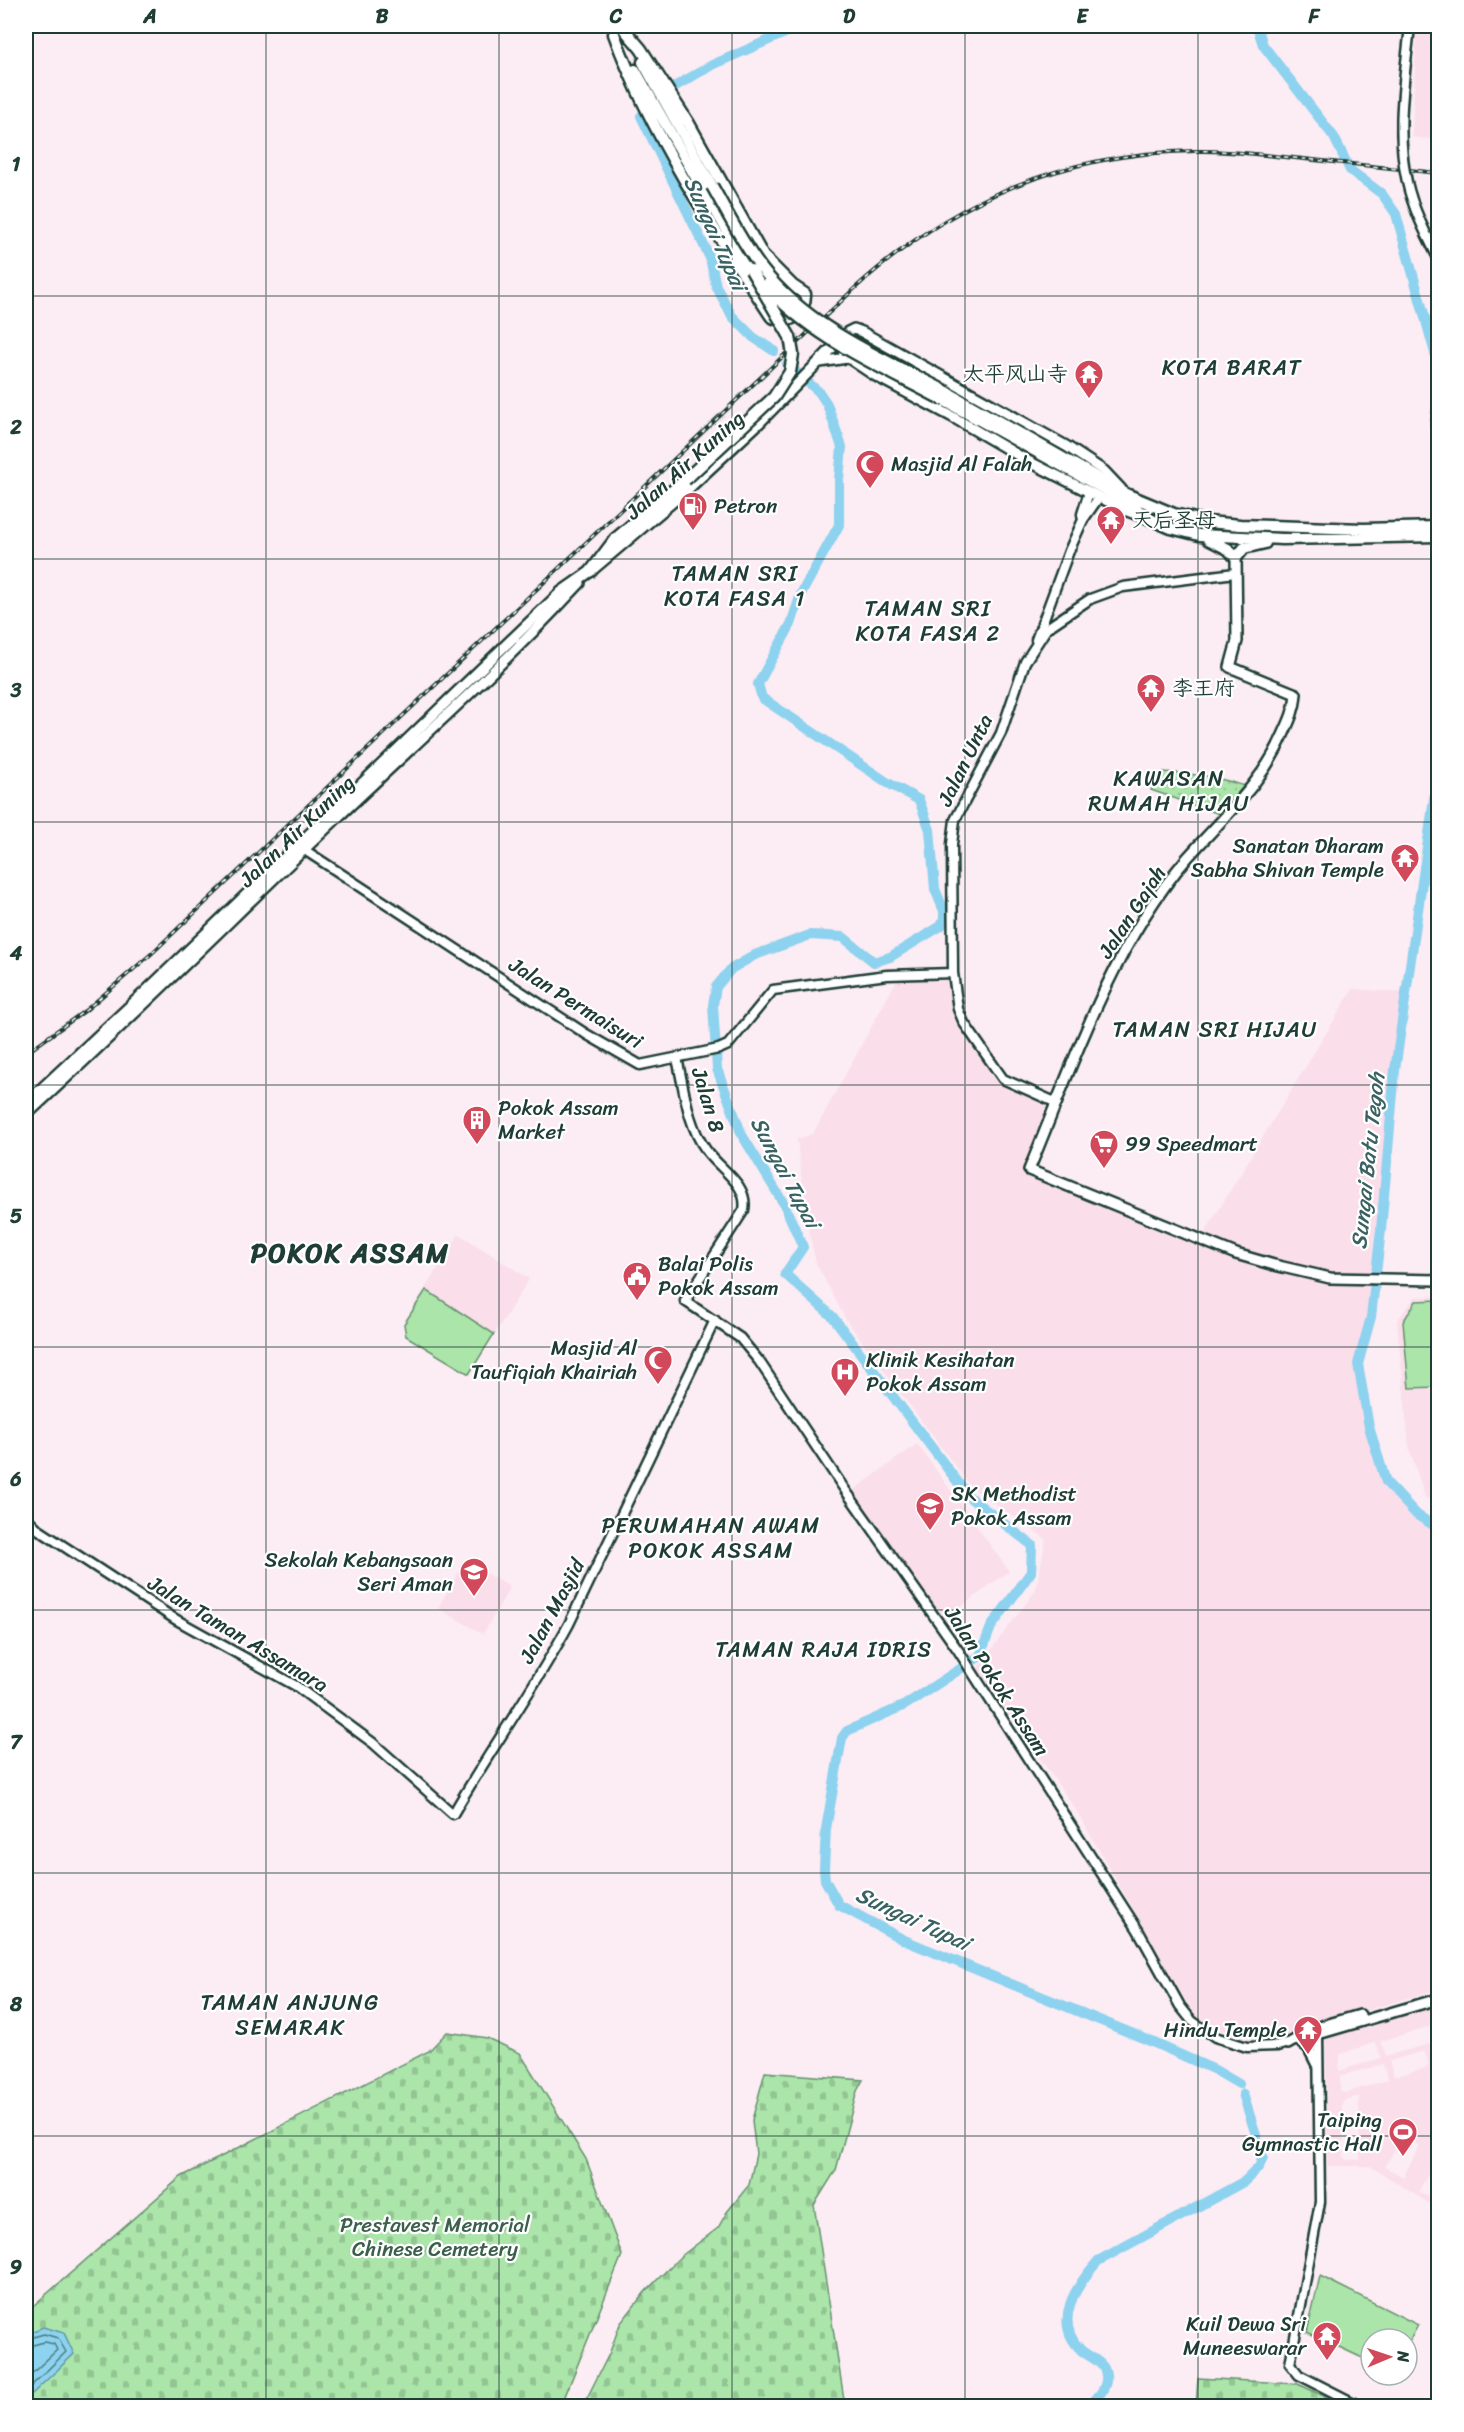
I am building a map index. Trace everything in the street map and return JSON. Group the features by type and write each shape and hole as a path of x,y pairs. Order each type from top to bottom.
{"main road":[{"path":"618,29 641,49 688,122 764,256 793,286 805,294 800,312 791,319 779,321 771,316 731,257 641,99 618,29"},
{"path":"591,571 615,539 685,480 774,397 790,372 793,354 789,337 752,270 699,183 618,29"},
{"path":"618,29 762,269 797,305 844,337 1129,503 1148,518"},
{"path":"752,270 776,297 811,326 1126,494 1165,512 1208,522 1333,528 1438,527"},
{"path":"817,365 841,339 854,329 862,332 1066,446 1104,471 1126,494"},
{"path":"841,339 841,349 847,358 874,375 1028,461 1125,510 1171,528 1199,535 1282,539 1438,536"},
{"path":"874,375 886,364 889,347"},
{"path":"817,365 847,358"},
{"name":"Jalan Air Kuning","path":"26,1103 301,847 486,679 591,571 688,489 817,365"},
{"path":"1208,522 1216,531 1212,536"},
{"path":"1199,535 1228,549 1236,558"},
{"path":"1235,573 1236,558 1244,548 1282,539"},
{"name":"Jalan Gajah","path":"1235,573 1237,641 1230,667 1296,694 1295,708 1277,750 1264,772 1224,820 1198,846 1156,899 1101,997 1029,1170 1254,1260 1330,1278 1438,1280"},
{"name":"Jalan Air Kuning","path":"26,1114 154,995 301,847"},
{"path":"1318,2034 1438,1999"},
{"path":"1288,2044 1315,2028 1343,2019 1363,2015 1383,2016"}],"street":[{"path":"1410,26 1401,109 1403,158 1415,207 1438,258"},
{"path":"1083,520 1082,514 1089,492"},
{"path":"1036,644 1037,633 1083,520 1099,497"},
{"name":"Jalan Unta","path":"1057,1103 1004,1079 964,1023 958,1009 953,973 952,844 955,820 1001,734 1017,680 1047,628 1090,599 1124,587 1235,573"},
{"path":"1047,609 1047,628"},
{"name":"Jalan Permaisuri","path":"301,847 626,1059 640,1065 718,1049 733,1041 764,998 773,990 887,975 953,973"},
{"name":"Jalan 8","path":"677,1058 695,1133 707,1152 739,1186 745,1201 744,1210 685,1300"},
{"name":"Jalan Pokok Assam","path":"685,1300 740,1338 759,1361 966,1665 1138,1930 1180,2006 1192,2021 1215,2037 1238,2045 1262,2047 1288,2044 1318,2034"},
{"name":"Jalan Masjid","path":"453,1814 503,1730 549,1661 569,1624 715,1320"},
{"path":"709,1333 729,1330"},
{"name":"Jalan Taman Assamara","path":"26,1517 39,1530 175,1619 296,1686 373,1743 453,1814"},
{"path":"1318,2034 1320,2202 1290,2364 1299,2375 1360,2406"},
{"path":"1298,2041 1308,2048 1318,2067"}],"shaded area":[{"path":"1417,26 1438,26 1438,140 1412,137"},
{"path":"948,977 953,1006 997,1076 1050,1101 1030,1169 1201,1239 1353,989 1406,993 1361,1361 1384,1485 1414,1515 1438,1529 1438,1989 1264,2041 1232,2034 1202,2022 1187,2003 1075,1808 977,1669 1036,1590 1046,1539 971,1487 847,1321 816,1263 807,1222 797,1139 813,1134 897,980"},
{"path":"459,1234 529,1279 469,1375 405,1336 403,1324"},
{"path":"1438,1296 1438,1504 1425,1497 1409,1447 1397,1321 1415,1297"},
{"name":"SK Methodist Pokok Assam","path":"917,1444 1009,1571 943,1620 850,1493"},
{"name":"Sekolah Kebangsaan Seri Aman","path":"465,1561 510,1587 483,1634 438,1608"},
{"path":"1438,2001 1438,2031 1437,2027 1431,2026 1381,2041 1386,2056 1437,2042 1438,2035 1438,2156 1418,2192 1430,2198 1435,2197 1438,2191 1438,2209 1370,2166 1327,2166 1326,2034","holes":["1376,2042 1381,2058 1339,2071 1340,2054","1424,2051 1429,2064 1428,2067 1394,2077 1389,2061","1383,2064 1388,2080 1345,2093 1340,2091 1340,2076","1359,2096 1360,2160 1346,2160 1343,2157 1342,2103","1402,2136 1420,2146 1403,2177 1385,2167"]}],"green space":[{"path":"1163,772 1205,776 1245,786 1219,814 1151,790 1158,774"},
{"path":"426,1290 494,1334 469,1374 406,1336 404,1324"},
{"path":"1438,1300 1438,1387 1409,1388 1403,1322 1416,1301"},
{"name":"Prestavest Memorial Chinese Cemetery","path":"447,2032 487,2038 520,2053 586,2159 622,2255 561,2406 26,2406 26,2312 181,2177 429,2051"},
{"path":"765,2072 863,2080 857,2091 836,2170 814,2205 845,2406 583,2406 610,2352 620,2324 645,2292 680,2257 718,2228 727,2212 749,2185 756,2154 752,2120"},
{"path":"1320,2276 1418,2325 1417,2327 1359,2327 1359,2356 1307,2332"},
{"path":"1198,2378 1298,2384 1346,2406 1196,2406"}],"water":[{"path":"43,2327 64,2333 74,2354 32,2394 26,2392 26,2334"}],"waterway":[{"name":"Sungai Tupai","path":"674,87 712,65 801,26"},
{"name":"Sungai Batu Tegoh","path":"1257,26 1263,45 1334,137 1350,170 1382,194 1396,214 1438,364"},
{"name":"Sungai Tupai","path":"641,116 710,258 716,286 732,316 753,337 774,351"},
{"name":"Sungai Tupai","path":"787,364 819,392 827,404 842,447 839,525 801,594 791,624 758,684 762,698 888,783 919,800 930,830 935,889 944,911 944,918 941,926 890,957 874,962 843,937 810,935 755,955 731,969 716,987 713,1005 717,1069 742,1135 784,1204 803,1247 785,1274 833,1317 969,1497 1032,1545 1031,1572 991,1627 980,1656 905,1705 847,1731 842,1738 826,1829 825,1880 839,1905 904,1940 1143,2038 1215,2070 1239,2084"},
{"name":"Sungai Batu Tegoh","path":"1438,397 1434,425 1438,432"},
{"name":"Sungai Batu Tegoh","path":"1438,771 1395,1070 1371,1317 1358,1364 1369,1427 1386,1482 1417,1515 1438,1528"},
{"name":"Sungai Tupai","path":"1089,2406 1104,2388 1106,2375 1100,2363 1081,2350 1072,2339 1068,2327 1068,2315 1075,2292 1098,2261 1245,2181 1259,2167 1263,2157 1243,2094"}],"railway":[{"path":"26,1053 86,1010 150,955 854,289 930,230 1011,187 1054,172 1099,161 1146,154 1195,151 1229,152 1438,173"}],"place":[{"name":"太平风山寺","path":"1089,400"},
{"name":"Masjid Al Falah","path":"870,490"},
{"name":"Petron","path":"693,532"},
{"name":"天后圣母","path":"1111,546"},
{"name":"李王府","path":"1151,714"},
{"name":"Sanatan Dharam Sabha Shivan Temple","path":"1405,884"},
{"name":"Pokok Assam Market","path":"477,1146"},
{"name":"99 Speedmart","path":"1104,1170"},
{"name":"Balai Polis Pokok Assam","path":"637,1302"},
{"name":"Masjid Al Taufiqiah Khairiah","path":"658,1386"},
{"name":"Klinik Kesihatan Pokok Assam","path":"845,1398"},
{"name":"SK Methodist Pokok Assam","path":"930,1532"},
{"name":"Sekolah Kebangsaan Seri Aman","path":"474,1598"},
{"name":"Hindu Temple","path":"1308,2056"},
{"name":"Taiping Gymnastic Hall","path":"1403,2158"},
{"name":"Kuil Dewa Sri Muneeswarar","path":"1327,2362"}],"district":[{"name":"KOTA BARAT","path":"1232,367"},
{"name":"TAMAN SRI KOTA FASA 1","path":"735,586"},
{"name":"TAMAN SRI KOTA FASA 2","path":"928,620"},
{"name":"KAWASAN RUMAH HIJAU","path":"1169,790"},
{"name":"TAMAN SRI HIJAU","path":"1215,1029"},
{"name":"POKOK ASSAM","path":"350,1253"},
{"name":"PERUMAHAN AWAM POKOK ASSAM","path":"711,1538"},
{"name":"TAMAN RAJA IDRIS","path":"824,1649"},
{"name":"TAMAN ANJUNG SEMARAK","path":"290,2015"}]}
